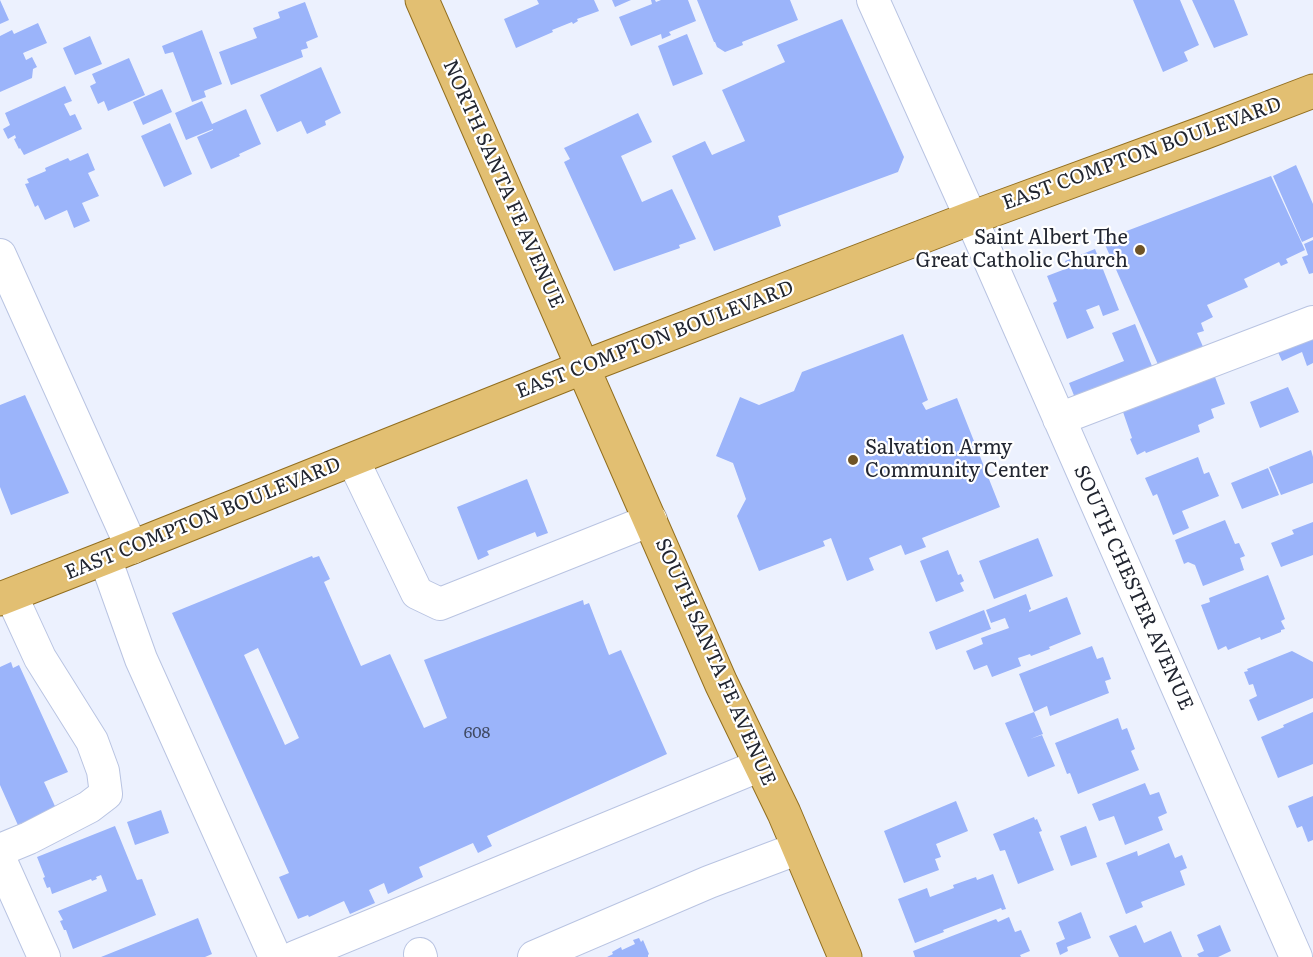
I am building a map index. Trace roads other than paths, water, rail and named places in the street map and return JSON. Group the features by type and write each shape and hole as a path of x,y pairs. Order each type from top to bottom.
{"main road":[{"name":"NORTH SANTA FE AVENUE","path":"422,0 584,367"},
{"name":"EAST COMPTON BOULEVARD","path":"6,597 584,367 971,218 1313,91"},
{"name":"SOUTH SANTA FE AVENUE","path":"584,367 722,683 799,848 845,957"}],"street":[{"name":"SOUTH CHESTER AVENUE","path":"873,0 1296,957"},
{"path":"0,255 118,553 141,659 275,957"},
{"path":"1059,419 1313,322"},
{"path":"353,460 417,593 440,604 651,520"},
{"path":"0,850 29,838 89,807 106,794 104,771 92,741 40,658 6,597"},
{"path":"295,957 761,765"},
{"path":"534,957 709,882 799,848"},
{"path":"0,860 44,957"}],"place":[{"name":"Saint Albert The Great Catholic Church","path":"1140,250"},
{"name":"Salvation Army Community Center","path":"853,460"}]}
